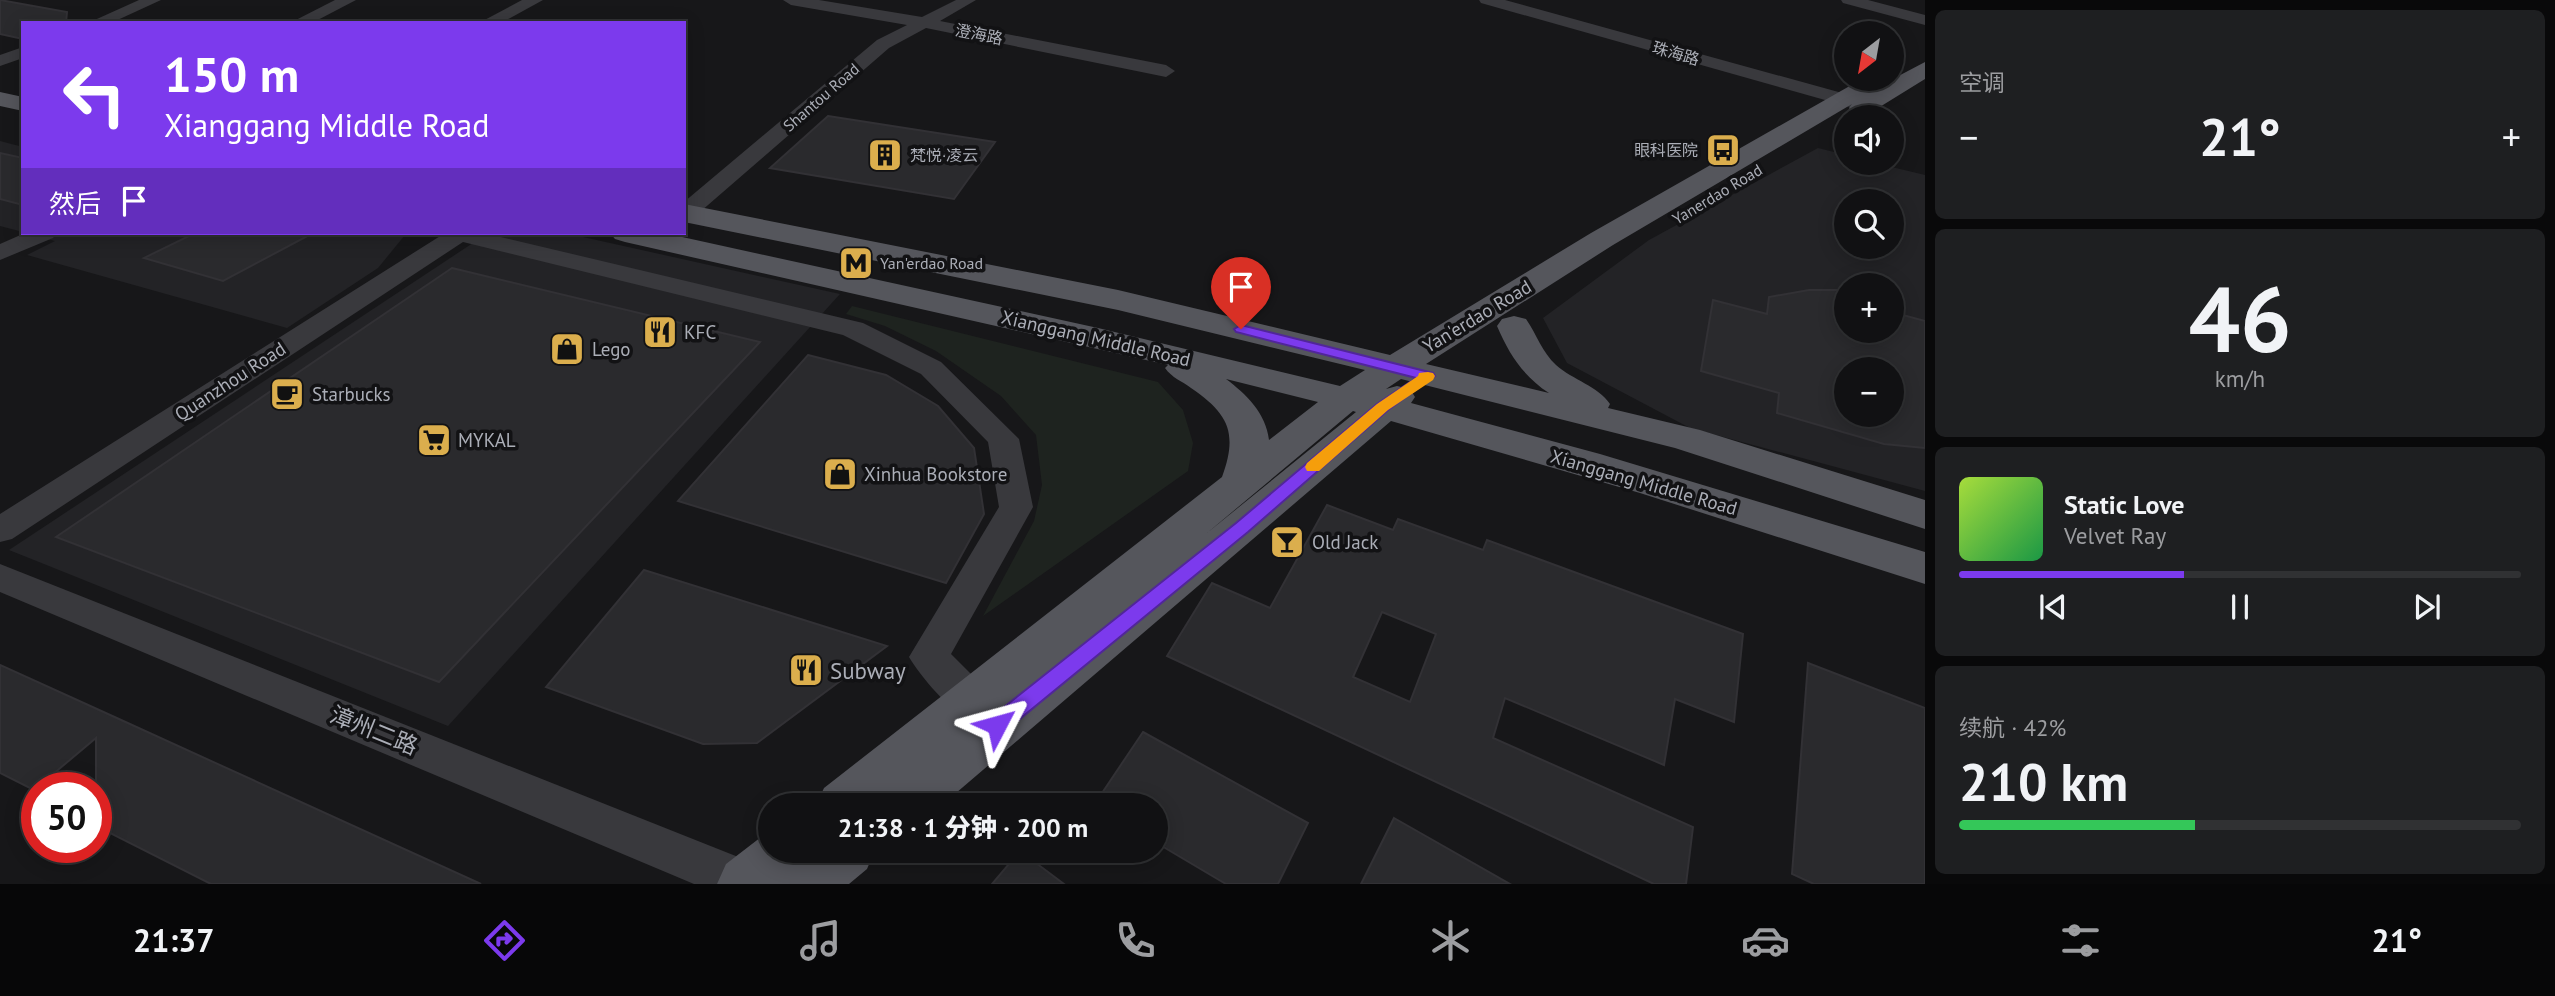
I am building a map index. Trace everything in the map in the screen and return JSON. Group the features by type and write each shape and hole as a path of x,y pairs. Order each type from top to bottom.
{"main road":[{"path":"1904,64 1925,51"},
{"name":"Yanerdao Road","path":"1514,326 1630,247 1854,102 1925,69"},
{"path":"0,74 21,78"},
{"name":"Yan'erdao Road","path":"917,793 1242,528 1387,387 1456,331 1602,239 1854,102 1865,91"},
{"path":"0,99 21,104"},
{"name":"Xianggang Middle Road","path":"686,213 1118,300 1387,387 1697,496 1925,568"},
{"name":"Xianggang Middle Road","path":"634,235 1140,348 1387,387 1686,439 1925,514"},
{"name":"Yan'erdao Road","path":"858,793 1238,485 1387,387 1514,326"},
{"path":"1514,326 1524,351 1547,378 1594,406 1686,439"},
{"path":"1140,348 1199,376 1229,399 1249,429 1249,454 1238,485"},
{"path":"747,884 772,863"},
{"path":"807,884 832,863"}],"street":[{"path":"101,21 153,0"},
{"path":"302,21 348,0"},
{"path":"491,21 535,0"},
{"name":"澄海路","path":"791,0 921,22 1166,71"},
{"name":"Shantou Road","path":"686,212 883,44 968,0"},
{"name":"珠海路","path":"1487,0 1854,102"},
{"path":"1849,0 1925,20"},
{"path":"0,61 21,53"},
{"path":"0,253 40,235"},
{"name":"Quanzhou Road","path":"0,530 457,235"},
{"path":"468,235 853,329 931,368 1003,439 1016,507 929,657 972,701"},
{"name":"漳州二路","path":"0,576 747,884"}],"shaded area":[{"path":"0,141 21,146 21,231 0,226"},
{"path":"1818,148 1834,152 1834,175 1904,175 1904,170 1925,175 1925,491 1690,428 1567,363 1543,318 1649,240"},
{"path":"32,235 405,235 378,268 287,328 27,255 55,241"},
{"name":"MYKAL","path":"485,235 574,235 840,294 448,726 9,550"},
{"path":"852,306 1158,382 1183,410 1193,443 1188,471 983,616 1034,521 1042,485 1036,435 1001,396 936,351 885,326 846,314"}],"building":[{"path":"0,0 67,12 66,21 21,21 21,39 0,34"},
{"name":"梵悦·凌云","path":"828,116 995,142 954,199 770,168"},
{"path":"0,153 21,158 21,204 0,199"},
{"path":"191,235 309,235 223,281 144,258"},
{"name":"MYKAL","path":"452,268 760,342 439,682 56,537"},
{"path":"1809,290 1834,290 1834,343 1904,343 1904,315 1925,321 1925,448 1884,444 1777,413 1779,393 1701,371 1713,300 1767,314 1769,297"},
{"name":"Xinhua Bookstore","path":"808,355 886,375 938,406 974,448 984,514 946,583 678,501"},
{"path":"1327,505 1393,530 1398,519 1483,550 1487,540 1743,634 1734,722 1675,699 1664,765 1505,698 1493,738 1693,827 1686,884 1654,884 1167,656 1212,583 1270,608","holes":["1382,612 1436,634 1410,702 1353,677"]},
{"path":"644,570 887,646 757,743 703,744 546,687"},
{"path":"1808,663 1925,708 1925,884 1814,884 1792,874"},
{"path":"0,665 481,884 211,884 112,834 112,772 96,772 96,738 55,772 21,772 21,784 0,773"},
{"path":"1143,732 1308,823 1278,884 1226,884 1168,850 1168,793 1102,793"},
{"path":"1394,818 1510,884 1361,884"},
{"path":"1010,863 1036,863 1064,884 992,884"}],"slow traffic":[{"path":"1313,467 1382,407 1428,376 1425,376"}],"place":[{"name":"眼科医院","path":"1723,150"},
{"name":"梵悦·凌云","path":"885,155"},
{"name":"Yan'erdao Road","path":"856,263"},
{"name":"KFC","path":"660,332"},
{"name":"Lego","path":"567,349"},
{"name":"Starbucks","path":"287,394"},
{"name":"MYKAL","path":"434,440"},
{"name":"Xinhua Bookstore","path":"840,474"},
{"name":"Old Jack","path":"1287,542"},
{"name":"Subway","path":"806,670"}],"route":[{"path":"997,725 1242,528 1382,407 1428,376 1241,329"}]}
